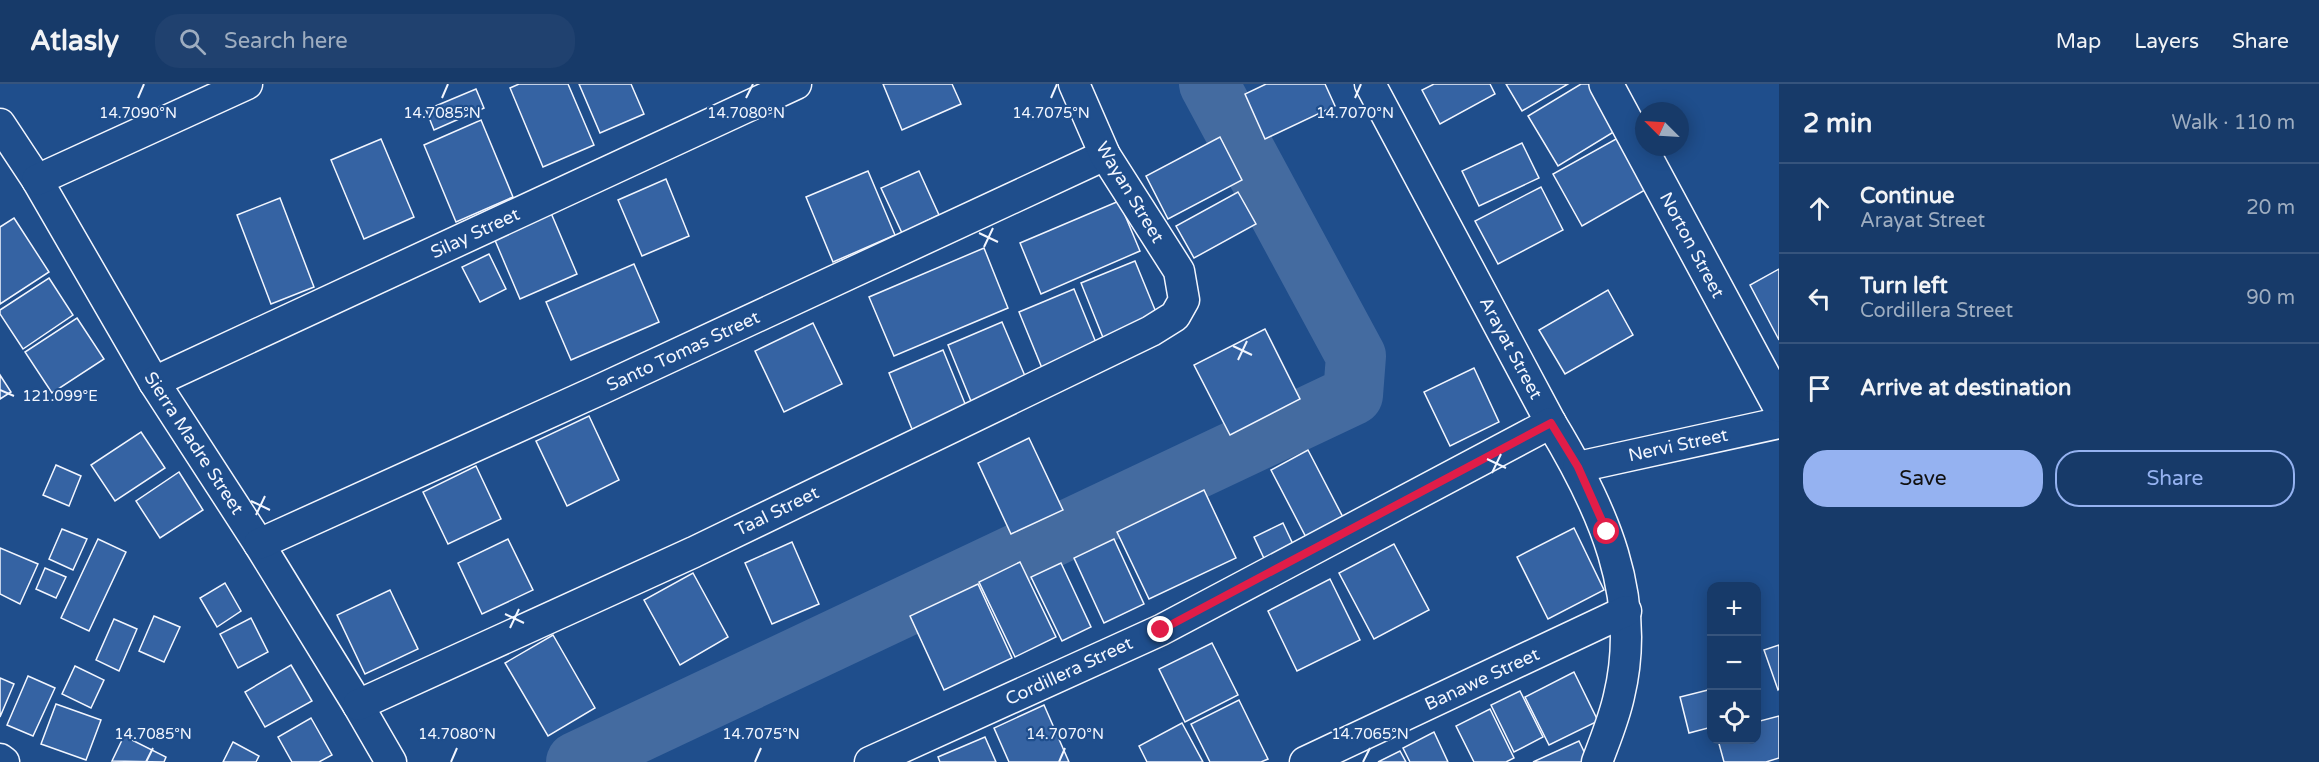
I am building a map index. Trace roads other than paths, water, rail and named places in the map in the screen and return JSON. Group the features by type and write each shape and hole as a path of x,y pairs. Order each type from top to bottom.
{"street":[{"path":"37,180 247,84"},
{"name":"Silay Street","path":"154,382 796,84"},
{"name":"Wayan Street","path":"1074,84 1105,156 1179,271 1184,300"},
{"name":"Arayat Street","path":"1370,84 1551,423 1578,467 1607,532 1620,577 1626,611 1625,655 1619,696 1598,762"},
{"name":"Norton Street","path":"1606,84 1779,405"},
{"name":"Sierra Madre Street","path":"0,124 37,180 154,382 259,544 391,762"},
{"name":"Santo Tomas Street","path":"259,544 619,381 1105,156"},
{"name":"Taal Street","path":"358,705 694,552 1151,331 1175,316 1184,300"},
{"name":"Cordillera Street","path":"870,762 1161,630 1551,423"},
{"name":"Nervi Street","path":"1578,467 1779,423"},
{"name":"Banawe Street","path":"1305,762 1626,611"},
{"path":"0,759 4,762"}],"waterway":[{"path":"576,762 1353,395 1356,356 1209,84"}]}
